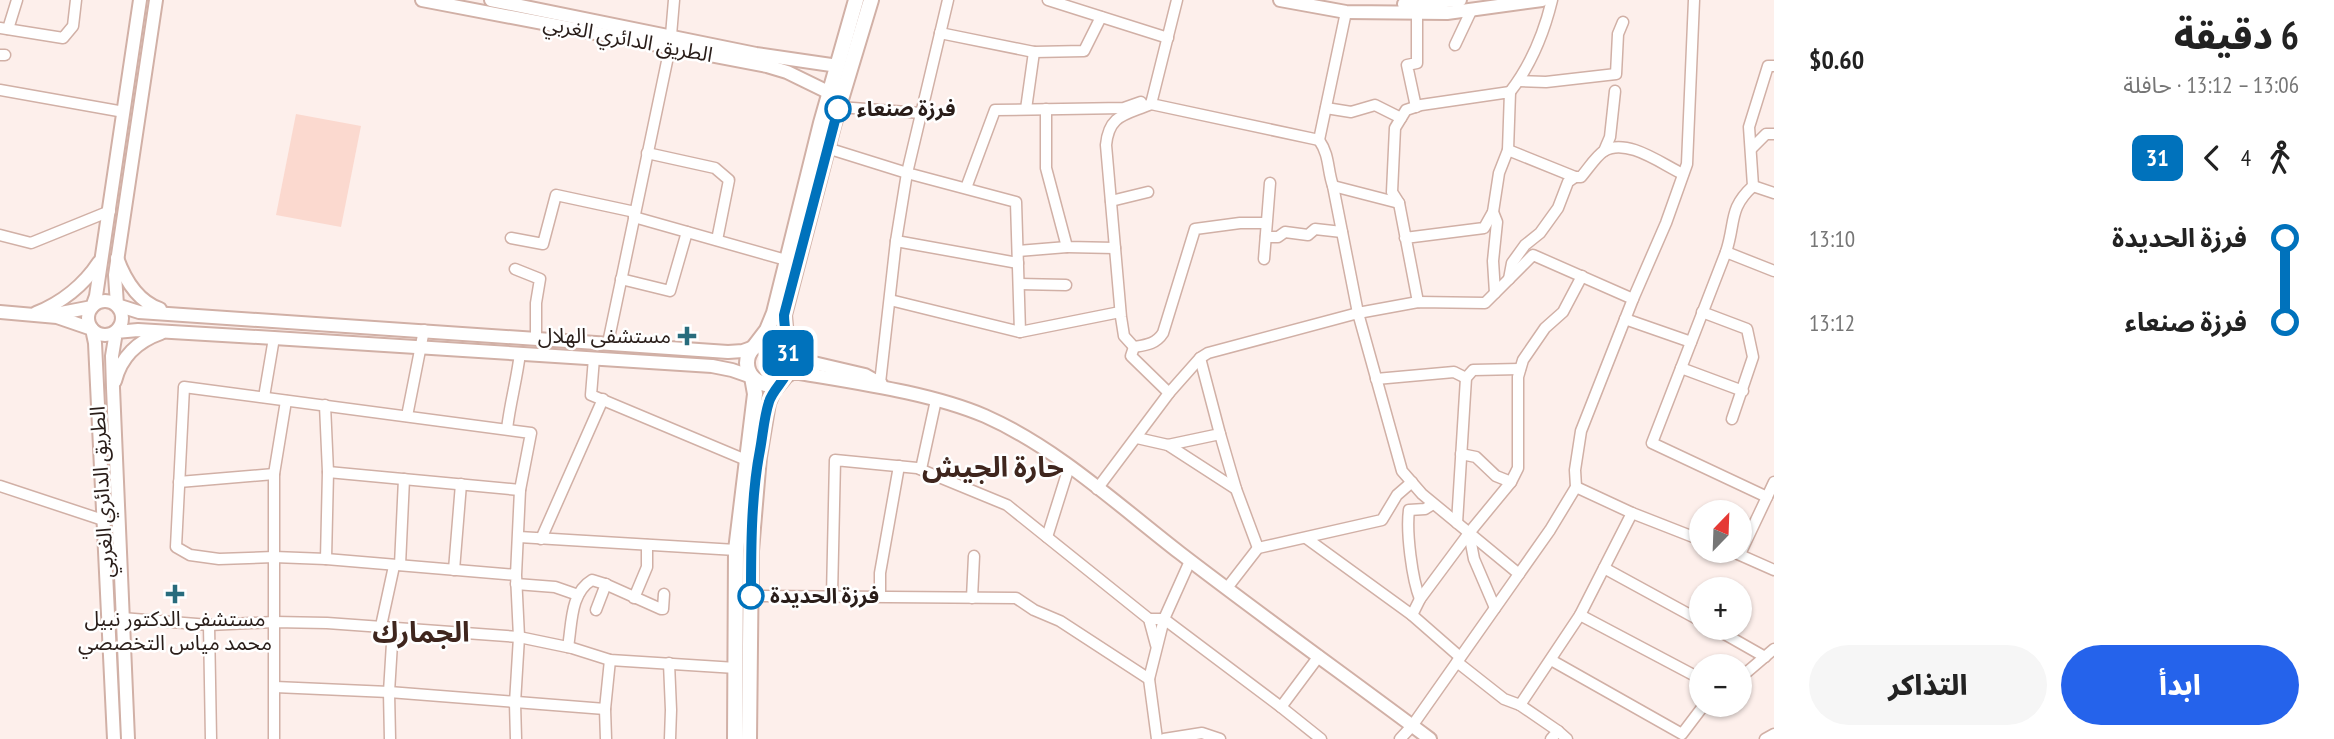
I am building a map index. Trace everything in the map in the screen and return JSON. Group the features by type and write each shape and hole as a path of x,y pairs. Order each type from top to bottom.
{"highway":[{"path":"784,377 778,382 764,384 748,372 747,358 779,314 827,148 830,93 856,0"},
{"path":"749,739 751,551 758,457 768,403 788,371 785,335 779,314 786,260 827,125 839,107 871,0"},
{"path":"754,347 774,342 788,357"},
{"path":"735,739 736,550 755,394 752,377"}],"main road":[{"path":"92,329 88,318 98,286 103,256 139,0"},
{"path":"116,332 123,319 117,305 114,284 117,258 156,0"},
{"name":"الطريق الدائري الغربي","path":"422,0 838,66"},
{"name":"الطريق الدائري الغربي","path":"492,0 767,65 830,93"},
{"path":"1280,0 1346,12 1447,13 1542,0"},
{"path":"1316,0 1342,5 1460,0"},
{"path":"35,315 69,294 90,275 103,256"},
{"path":"117,258 130,285 147,305 173,314"},
{"path":"35,315 75,312 107,301 139,312 728,352 754,347"},
{"path":"0,312 75,322 106,336 116,332 164,332 421,346 712,366 752,377"},
{"name":"الطريق الدائري الغربي","path":"92,329 95,343 114,739"},
{"name":"الطريق الدائري الغربي","path":"116,332 113,388 128,739"},
{"path":"113,388 121,365 136,346 149,337 164,332"},
{"path":"788,357 865,375 894,391"},
{"path":"784,377 800,373 936,400 956,405 1004,425 1069,467 1430,739"},
{"path":"107,618 122,618"}],"street":[{"path":"17,0 2,28 64,38 73,26 76,0"},
{"path":"608,343 671,41 674,0"},
{"path":"880,383 896,242 907,173 948,0"},
{"path":"1048,0 1168,38"},
{"path":"1151,104 1177,0"},
{"path":"1405,238 1484,228 1493,212 1499,173 1508,150 1510,92 1519,81 1545,31 1552,0"},
{"path":"1400,739 1412,726 1550,530 1576,487 1575,470 1581,432 1666,223 1687,164 1694,0"},
{"path":"1455,45 1472,9"},
{"path":"1319,140 1346,12"},
{"path":"1416,107 1407,65 1417,63 1417,12"},
{"path":"940,33 1034,52 1084,51 1101,17"},
{"path":"1519,81 1546,82 1616,74 1618,34 1623,22"},
{"path":"1026,109 1034,52"},
{"path":"1767,497 1652,443 1726,252 1737,206 1753,186 1749,127 1768,66 1774,66"},
{"path":"0,95 0,90 124,112"},
{"path":"966,188 995,110 1124,108 1147,100 1155,91"},
{"path":"1510,279 1512,263 1525,245 1540,233 1558,208 1568,182 1581,177 1604,151 1610,137 1615,91"},
{"path":"1418,302 1399,203 1392,192 1395,128 1406,110 1510,92"},
{"path":"1133,347 1124,336 1120,312 1106,145 1108,129 1117,119 1151,104 1319,140 1327,151 1329,176 1358,313 1402,471 1433,503 1519,574"},
{"path":"1326,108 1351,112 1376,105 1401,118"},
{"path":"839,107 921,113"},
{"path":"1046,109 1046,168 1068,247"},
{"path":"1751,149 1766,134 1774,134"},
{"path":"827,148 1016,202 1020,332"},
{"path":"1604,151 1614,148 1635,150 1683,174"},
{"path":"1508,150 1576,177"},
{"path":"648,153 715,169 729,180 717,240"},
{"path":"1264,259 1270,183"},
{"path":"1333,186 1399,203"},
{"path":"1753,186 1774,193"},
{"path":"1111,201 1148,192"},
{"path":"511,238 543,244 556,195 635,215 786,260"},
{"path":"0,235 31,243 110,211"},
{"path":"1493,212 1497,222 1493,261 1495,293"},
{"path":"1133,347 1151,344 1159,339 1163,332 1195,229 1240,223 1266,223"},
{"path":"1266,236 1278,237 1285,232 1308,235 1315,229 1342,232"},
{"path":"621,279 670,291 687,232"},
{"path":"896,242 1018,263"},
{"path":"1018,251 1068,247 1115,248"},
{"path":"1726,252 1774,271"},
{"path":"1097,489 1169,393 1200,358 1208,353 1358,313 1418,302 1485,303 1534,255 1633,299"},
{"path":"515,269 540,279 536,303 536,338"},
{"path":"1412,615 1420,599 1469,533 1511,482 1518,468 1518,377 1523,360 1545,328 1563,312 1583,276"},
{"path":"1019,284 1066,285"},
{"path":"890,300 1020,332 1120,312"},
{"path":"1703,312 1746,329 1754,357 1732,419"},
{"path":"1625,319 1691,342"},
{"path":"407,416 424,330"},
{"path":"264,397 274,338"},
{"path":"1133,347 1131,356 1169,393"},
{"path":"507,429 510,398 517,379 520,353"},
{"path":"594,358 591,395 746,460"},
{"path":"1200,358 1236,489 1258,548"},
{"path":"1681,368 1743,391"},
{"path":"1457,523 1466,378 1473,370 1520,369"},
{"path":"1376,379 1454,372 1466,378"},
{"path":"516,739 519,637 516,579 520,489 531,433 184,387 176,547 190,555 219,559 326,559 454,570 516,579 578,595"},
{"path":"541,539 603,399"},
{"path":"921,469 936,400"},
{"path":"274,739 274,474 286,401"},
{"path":"325,405 328,472 326,559"},
{"path":"1168,445 1220,434"},
{"path":"1137,438 1168,445 1236,489"},
{"path":"1461,454 1476,457 1496,476 1511,482"},
{"path":"832,596 835,460 921,469 1007,505 1149,619 1156,645"},
{"path":"880,596 880,573 899,466"},
{"path":"1047,537 1069,467"},
{"path":"328,472 520,489"},
{"path":"179,482 274,474"},
{"path":"382,626 397,566 404,479"},
{"path":"1227,588 1258,548 1382,520 1397,495 1412,482"},
{"path":"1752,524 1774,482"},
{"path":"454,570 461,484"},
{"path":"0,486 103,520"},
{"path":"1576,487 1689,535"},
{"path":"1420,599 1415,586 1407,522 1409,510 1425,509 1433,503"},
{"path":"1520,705 1580,615 1632,513"},
{"path":"1469,533 1474,559 1495,608"},
{"path":"519,537 736,550"},
{"path":"1306,538 1412,615 1504,699 1520,705 1555,735 1567,739"},
{"path":"634,598 647,567 647,545"},
{"path":"972,598 974,556"},
{"path":"1752,560 1774,569"},
{"path":"1157,739 1149,679 1164,619 1191,561"},
{"path":"1604,568 1689,614"},
{"path":"568,647 572,615 578,595 584,585 592,580 663,609 664,594"},
{"path":"596,610 606,584"},
{"path":"751,596 1016,598 1034,610 1060,621 1149,679"},
{"path":"1580,615 1689,673"},
{"path":"122,618 209,625 274,622 382,626 519,637 568,647 610,660 736,668"},
{"path":"1149,619 1164,619 1321,739"},
{"path":"209,625 211,739"},
{"path":"390,739 388,692 393,627"},
{"path":"1735,640 1765,657"},
{"path":"1752,668 1774,649"},
{"path":"1281,707 1319,656"},
{"path":"606,739 610,660"},
{"path":"1551,660 1682,734 1695,717"},
{"path":"669,663 670,739"},
{"path":"275,687 388,692 606,709"},
{"path":"1164,739 1202,733 1220,739"},
{"path":"1765,739 1774,734"}],"shaded area":[{"path":"296,114 361,126 341,227 276,215"}],"bus line":[{"name":"31","path":"751,596 751,551 758,457 768,403 788,371 784,315 838,109"}],"place":[{"name":"فرزة صنعاء","path":"838,109"},
{"name":"مستشفى الهلال","path":"687,336"},
{"name":"مستشفى الدكتور نبيل محمد مياس التخصصي","path":"175,594"},
{"name":"فرزة الحديدة","path":"751,596"}],"district":[{"name":"حارة الجيش","path":"993,467"},
{"name":"الجمارك","path":"421,632"}]}
